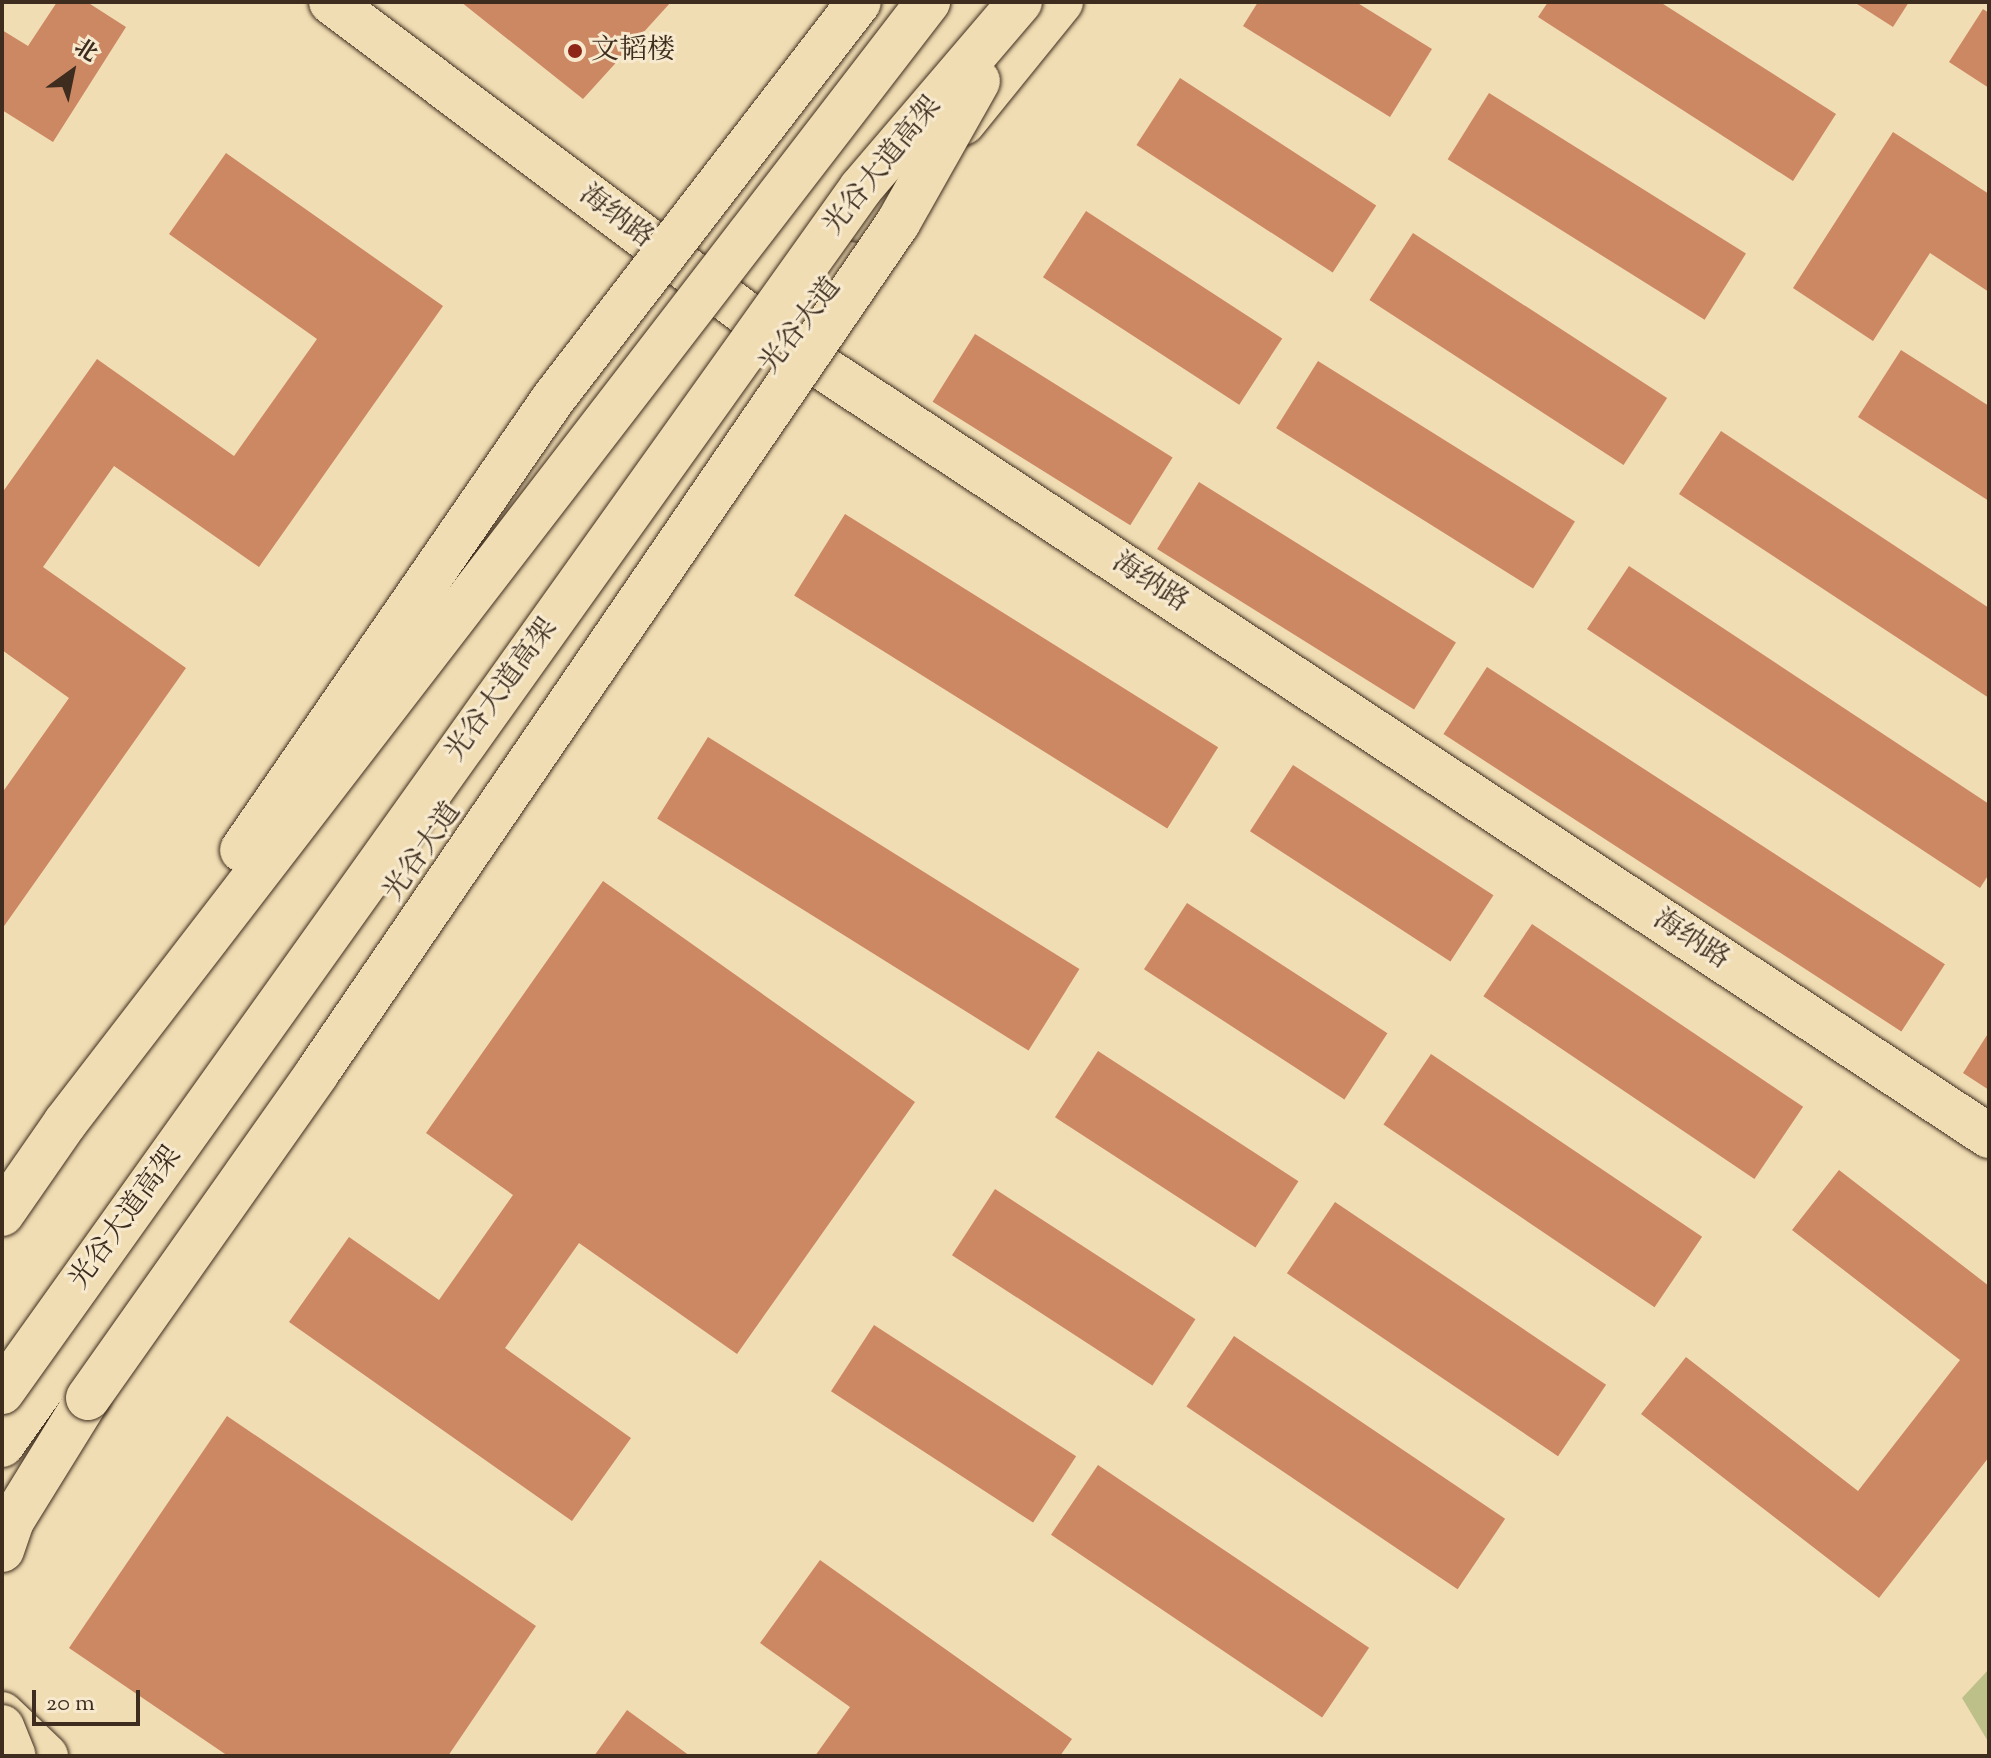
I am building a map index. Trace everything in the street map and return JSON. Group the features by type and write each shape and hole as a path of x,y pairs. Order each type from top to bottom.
{"main road":[{"name":"海纳路","path":"331,2 785,343 1989,1136"},
{"path":"2,1214 65,1123 300,759 553,399 859,2"},
{"path":"2,1237 692,274 904,2"},
{"path":"65,1123 928,2"},
{"path":"2,1550 12,1521 88,1398 317,1073 898,223 1022,2"},
{"name":"光谷大道高架","path":"2,1407 13,1376 861,188 1022,2"},
{"name":"光谷大道","path":"2,1445 785,343 1061,2"},
{"path":"2,1714 46,1756"},
{"path":"2,1727 14,1756"}],"green space":[{"path":"1989,1669 1989,1743 1962,1698"}],"building":[{"path":"57,2 87,2 126,27 53,142 2,110 2,30 28,46"},
{"name":"文韬楼","path":"461,2 671,2 583,99"},
{"path":"1258,2 1356,2 1432,49 1390,117 1243,26"},
{"path":"1548,2 1660,2 1836,114 1793,181 1538,17"},
{"path":"1854,2 1909,2 1893,27"},
{"path":"1983,9 1989,13 1989,88 1949,62"},
{"path":"1180,78 1376,205 1333,273 1136,145"},
{"path":"1489,93 1746,254 1705,320 1448,159"},
{"path":"1893,132 1989,194 1989,292 1930,253 1873,341 1793,288"},
{"path":"226,153 443,306 259,567 114,466 43,567 186,668 2,929 2,793 69,698 2,650 2,493 97,359 234,456 317,339 169,234"},
{"path":"1086,211 1282,338 1239,405 1043,277"},
{"path":"1413,233 1667,398 1624,465 1369,300"},
{"path":"975,334 1173,457 1130,525 933,402"},
{"path":"1901,350 1989,406 1989,501 1858,417"},
{"path":"1318,361 1575,522 1533,589 1276,428"},
{"path":"1721,431 1989,608 1989,698 1679,494"},
{"path":"1199,482 1456,643 1414,710 1157,549"},
{"path":"845,514 1218,747 1167,829 794,595"},
{"path":"1629,566 1989,804 1989,874 1980,888 1587,629"},
{"path":"1487,667 1945,964 1901,1031 1443,734"},
{"path":"708,737 1079,969 1029,1051 657,818"},
{"path":"1293,765 1493,895 1450,961 1250,831"},
{"path":"603,881 915,1102 737,1354 579,1243 505,1348 631,1438 572,1521 289,1322 349,1237 439,1300 513,1195 426,1133"},
{"path":"1187,903 1387,1033 1344,1099 1144,969"},
{"path":"1532,924 1803,1107 1754,1179 1483,996"},
{"path":"1989,1032 1989,1090 1963,1073"},
{"path":"1098,1051 1298,1181 1255,1247 1055,1117"},
{"path":"1431,1054 1702,1237 1655,1307 1383,1124"},
{"path":"1839,1170 1989,1286 1989,1457 1879,1598 1641,1414 1686,1357 1858,1491 1960,1360 1792,1230"},
{"path":"995,1189 1195,1319 1152,1385 952,1255"},
{"path":"1335,1202 1606,1385 1558,1456 1287,1273"},
{"path":"874,1325 1076,1456 1033,1523 831,1391"},
{"path":"1234,1336 1505,1519 1458,1589 1186,1406"},
{"path":"227,1416 536,1626 448,1756 228,1756 69,1648"},
{"path":"1098,1465 1369,1648 1322,1717 1051,1535"},
{"path":"820,1560 1072,1739 1060,1756 815,1756 850,1707 760,1643"},
{"path":"627,1710 690,1756 594,1756"}],"place":[{"name":"文韬楼","path":"575,51"}]}
